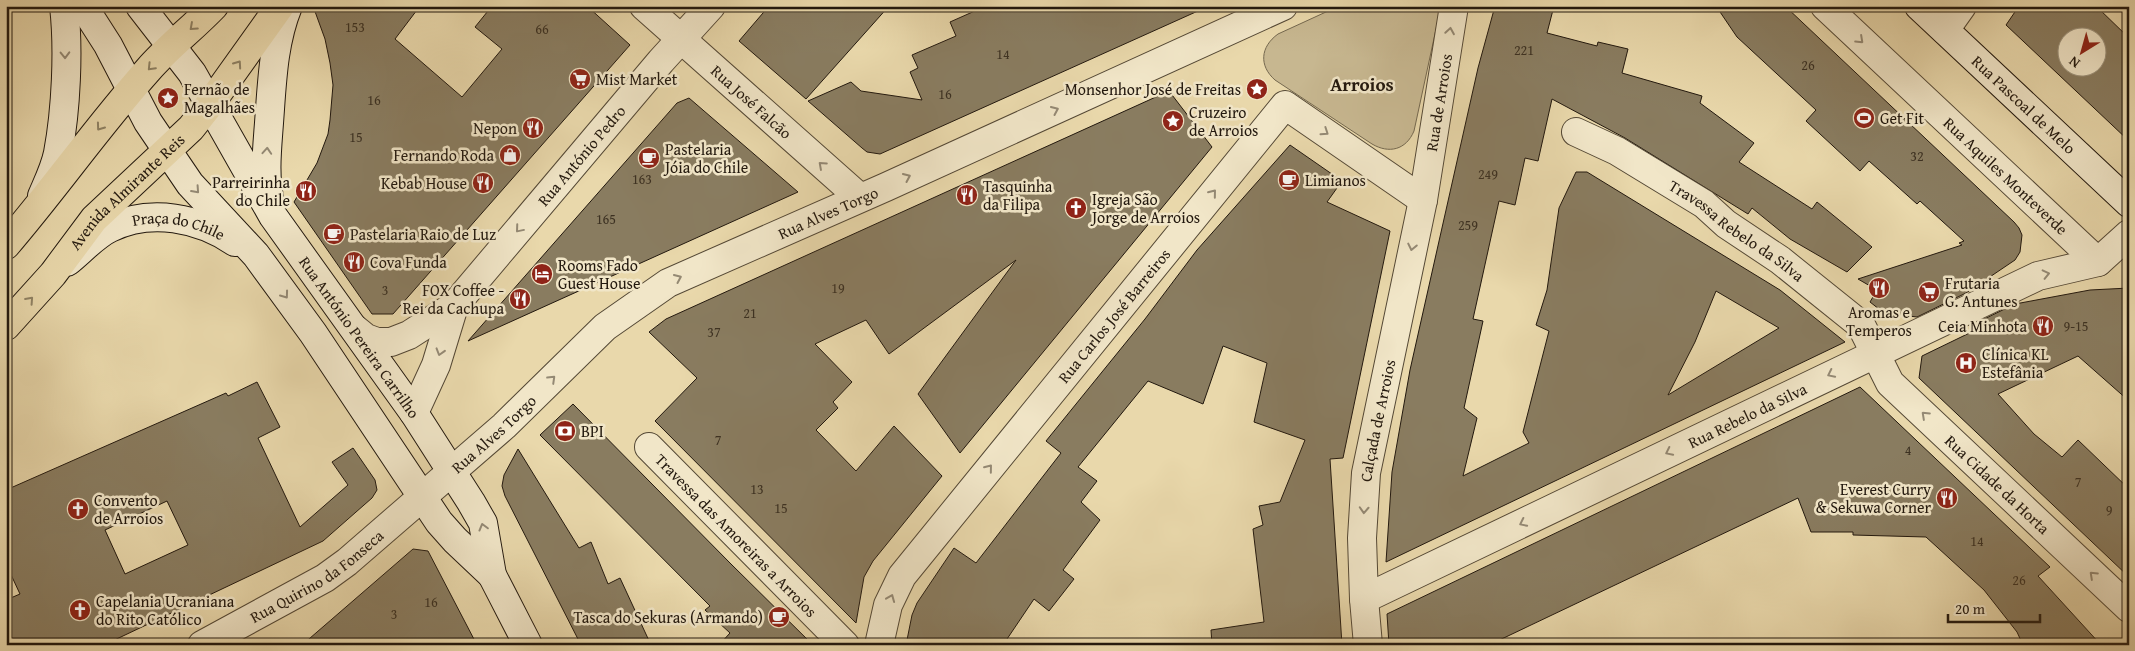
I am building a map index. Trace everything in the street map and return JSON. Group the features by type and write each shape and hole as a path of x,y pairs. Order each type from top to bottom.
{"main road":[{"path":"6,245 79,157 102,123 172,46 214,6"},
{"name":"Avenida Almirante Reis","path":"6,326 53,274 94,219 191,128 280,6"}],"street":[{"path":"34,212 51,176 58,153 66,82 64,6"},
{"name":"Rua António Pereira Carrilho","path":"83,6 108,45 148,122 190,184 256,255 313,333 447,532 492,575"},
{"name":"Rua António Pereira Carrilho","path":"140,6 192,72 273,216 414,413 484,523 492,575 528,645"},
{"path":"273,216 266,175 273,66 278,38 288,6"},
{"name":"Rua José Falcão","path":"644,6 858,198"},
{"name":"Rua António Pedro","path":"355,329 366,338 377,342 392,342 409,335 454,306 661,61 711,6"},
{"name":"Rua Alves Torgo","path":"422,497 504,426 605,327 668,283 1283,6"},
{"name":"Rua de Arroios","path":"1423,200 1454,6"},
{"name":"Rua Aquiles Monteverde","path":"1825,6 2098,262"},
{"name":"Rua Pascoal de Melo","path":"1919,6 2129,203"},
{"path":"1945,30 1962,6"},
{"name":"Rua Carlos José Barreiros","path":"879,645 888,605 894,590 912,563 1285,105 1423,200"},
{"name":"Travessa Rebelo da Silva","path":"1576,132 1617,151 1704,204 1726,224 1780,260 1861,325 1875,353"},
{"name":"Calçada de Arroios","path":"1368,645 1362,538 1366,473 1423,200"},
{"name":"Praça do Chile","path":"53,274 109,228 140,218 171,218 194,222 224,235 256,255"},
{"name":"Rua Rebelo da Silva","path":"1364,599 2038,276 2098,262 2129,234"},
{"name":"Rua António Pedro","path":"422,497 413,464 411,432 414,413 436,365 454,306"},
{"name":"Rua Cidade da Horta","path":"1875,353 1890,382 2129,608"},
{"name":"Travessa das Amoreiras a Arroios","path":"649,447 845,645"},
{"name":"Rua Quirino da Fonseca","path":"202,645 325,578 348,562 422,497"}],"shaded area":[{"path":"1339,6 1441,6 1414,131 1402,146 1385,149 1372,144 1275,80 1266,69 1264,63 1265,51 1272,39 1278,34"}],"building":[{"path":"313,6 420,6 395,39 462,97 502,49 475,27 492,6 587,6 630,45 393,314 372,314 294,202 317,163 328,134 330,120 333,85 330,63 325,39"},
{"path":"769,6 889,6 806,99 739,41"},
{"path":"986,6 1209,6 880,154 867,152 808,101 851,82 861,91 922,100 910,72 918,68 912,55 956,36 950,22"},
{"path":"1495,6 1554,6 1547,33 1597,46 1598,42 1628,49 1622,73 1702,96 1700,103 1754,143 1739,162 1812,209 1817,202 1872,247 1847,272 1790,239 1752,208 1748,214 1625,138 1552,99 1538,161 1525,158 1515,205 1499,201 1473,319 1483,321 1464,408 1477,418 1463,476 1529,443 1523,432 1549,331 1536,325 1547,290 1559,208 1576,172 1587,172 1780,290 1845,342 1386,562 1392,472 1410,370 1478,68","holes":["1716,291 1779,328 1668,395 1695,342"]},
{"path":"1716,6 1785,6 2014,222 2022,235 2020,252 2015,260 1966,293 1917,317 1884,313 1870,302 1877,290 1858,279 1962,245 1959,243 1964,241 1920,201 1917,204 1869,161 1860,171 1806,121 1816,110 1737,37"},
{"path":"2019,6 2096,6 2129,38 2129,141 2062,78 2108,78 2108,28 2058,28 2058,74 2006,25"},
{"path":"1169,91 1212,147 960,453 918,394 1016,260 889,354 866,320 815,344 852,382 833,402 838,408 816,430 856,471 894,426 942,476 873,561 864,577 856,623 655,421 697,378 649,332 666,319"},
{"path":"689,98 798,192 468,341 677,103"},
{"path":"1290,145 1342,181 1327,202 1390,231 1343,458 1330,459 1342,645 1212,645 1211,630 1264,622 1253,529 1263,525 1259,506 1280,502 1305,440 1254,422 1267,363 1223,346 1203,404 1148,381 1078,467 1097,481 1081,502 1100,520 1063,570 1074,579 1049,611 1034,599 1003,645 906,645 912,615 917,603 954,548 976,563 1061,453 1046,441 1145,319 1197,250"},
{"path":"2129,288 2129,401 2078,356 1998,394 2034,434 2062,457 2078,440 2129,489 2129,577 1919,378 1922,356 1988,324 1976,323 2015,304 2090,290"},
{"name":"Convento de Arroios","path":"257,382 280,427 258,438 300,527 348,485 332,462 353,448 375,480 377,490 372,498 323,541 104,645 6,645 6,600 20,594 6,564 6,490 226,393 228,396","holes":["167,501 188,545 125,574 105,530"]},
{"path":"1860,387 2050,567 2038,576 2101,645 2023,645 2017,632 1984,590 1926,537 1853,535 1853,532 1811,532 1798,498 1489,645 1389,645 1387,614"},
{"path":"573,404 813,645 719,645 730,633 705,610 710,606 540,435"},
{"path":"518,449 579,548 591,542 608,584 620,578 651,645 581,645 505,496 502,486 504,475"},
{"path":"413,549 428,551 477,645 302,645"}],"place":[{"name":"Mist Market","path":"580,79"},
{"name":"Monsenhor José de Freitas","path":"1257,89"},
{"name":"Fernão de Magalhães","path":"168,98"},
{"name":"Get Fit","path":"1864,118"},
{"name":"Cruzeiro de Arroios","path":"1173,121"},
{"name":"Nepon","path":"533,128"},
{"name":"Fernando Roda","path":"510,155"},
{"name":"Pastelaria Jóia do Chile","path":"649,158"},
{"name":"Limianos","path":"1289,180"},
{"name":"Kebab House","path":"483,183"},
{"name":"Parreirinha do Chile","path":"306,191"},
{"name":"Tasquinha da Filipa","path":"967,195"},
{"name":"Igreja São Jorge de Arroios","path":"1076,208"},
{"name":"Pastelaria Raio de Luz","path":"334,234"},
{"name":"Cova Funda","path":"354,262"},
{"name":"Rooms Fado Guest House","path":"542,274"},
{"name":"Aromas e Temperos","path":"1879,288"},
{"name":"Frutaria G. Antunes","path":"1929,292"},
{"name":"FOX Coffee - Rei da Cachupa","path":"520,299"},
{"name":"Ceia Minhota","path":"2043,326"},
{"name":"Clínica KL Estefânia","path":"1966,363"},
{"name":"BPI","path":"565,431"},
{"name":"Everest Curry & Sekuwa Corner","path":"1947,498"},
{"name":"Convento de Arroios","path":"78,509"},
{"name":"Capelania Ucraniana do Rito Católico","path":"80,610"},
{"name":"Tasca do Sekuras (Armando)","path":"779,617"}],"district":[{"name":"Arroios","path":"1362,84"}]}
